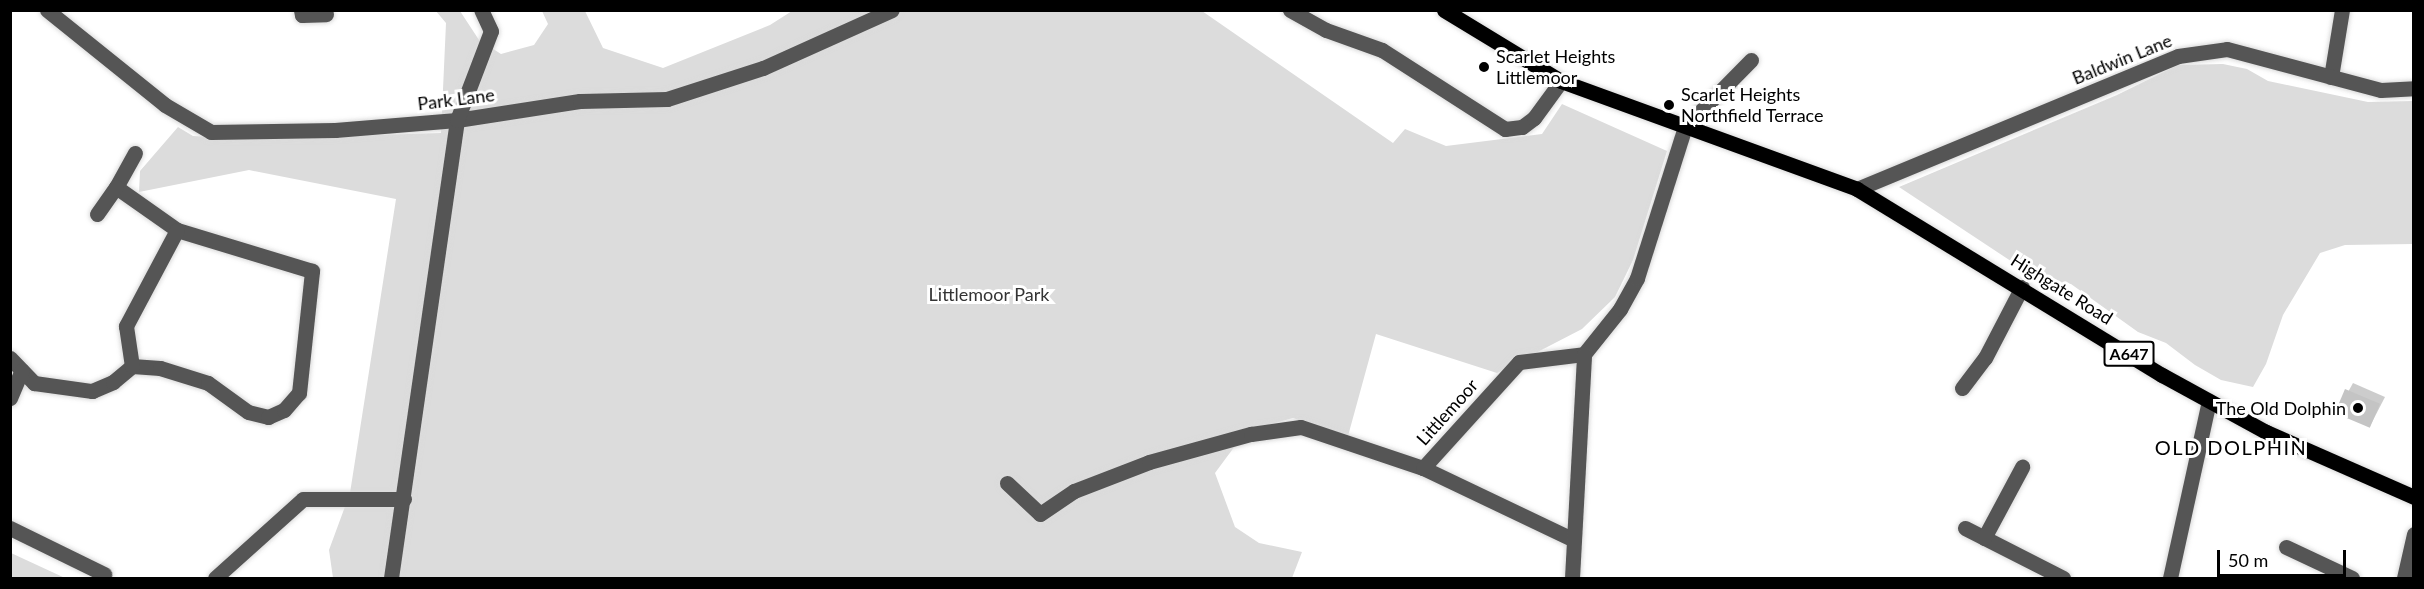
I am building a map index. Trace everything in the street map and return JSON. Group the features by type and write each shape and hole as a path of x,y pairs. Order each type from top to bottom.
{"main road":[{"name":"A647","path":"1444,10 1561,81 1685,127"},
{"name":"Highgate Road","path":"1685,127 1857,189 2210,401 2266,432 2414,497"}],"street":[{"name":"Park Lane","path":"47,10 165,105 211,132 335,130 457,120 580,101 668,99 763,68 892,10"},
{"path":"301,10 302,15 326,14"},
{"path":"391,579 457,120 491,31 481,10"},
{"path":"1290,10 1326,30 1382,50 1505,129 1522,127 1534,118 1561,81"},
{"path":"2331,77 2342,10"},
{"name":"Baldwin Lane","path":"1857,189 2178,56 2227,49 2381,90 2414,88"},
{"path":"1572,579 1572,539 1584,354 1620,309 1637,278 1685,127 1751,60"},
{"path":"97,214 116,187 135,153"},
{"path":"10,358 34,383 92,391 113,382 132,366 160,368 208,383 248,412 268,417 284,410 299,393 312,271 177,230 116,187"},
{"path":"132,366 126,326 177,230"},
{"path":"1962,388 1985,358 2022,287"},
{"name":"Littlemoor","path":"1572,539 1423,468 1519,362 1584,354"},
{"path":"10,398 22,370"},
{"path":"2170,579 2210,401"},
{"path":"1007,483 1040,514 1074,491 1149,462 1251,434 1301,428 1423,468"},
{"path":"1984,538 2022,467"},
{"path":"215,579 303,500 404,499"},
{"path":"10,528 104,574"},
{"path":"1965,528 2063,579"},
{"path":"2404,579 2414,534"},
{"path":"2286,547 2352,579"}],"green space":[{"name":"Littlemoor Park","path":"435,10 460,11 479,40 501,54 534,45 548,24 542,11 585,11 603,48 663,68 770,25 792,11 1202,11 1393,143 1405,129 1446,146 1542,134 1562,104 1667,151 1633,260 1615,297 1582,329 1497,373 1376,334 1348,436 1293,418 1246,431 1215,473 1235,527 1259,543 1302,552 1292,578 333,578 329,550 350,493 396,199 249,170 139,192 140,171 178,127 193,136 245,139 441,133 446,23"},
{"path":"2223,64 2247,69 2268,81 2368,102 2413,101 2413,244 2345,245 2320,253 2283,315 2266,364 2253,387 2221,380 2195,365 2166,343 2138,332 2071,284 2038,279 1899,187 2117,95 2178,65"},
{"path":"11,553 65,578 11,578"}],"building":[{"name":"The Old Dolphin","path":"2345,389 2380,404 2370,428 2335,413"}],"place":[{"name":"Scarlet Heights Littlemoor","path":"1484,67"},
{"name":"Scarlet Heights Northfield Terrace","path":"1669,105"},
{"name":"The Old Dolphin","path":"2358,408"}],"district":[{"name":"OLD DOLPHIN","path":"2231,447"}]}
